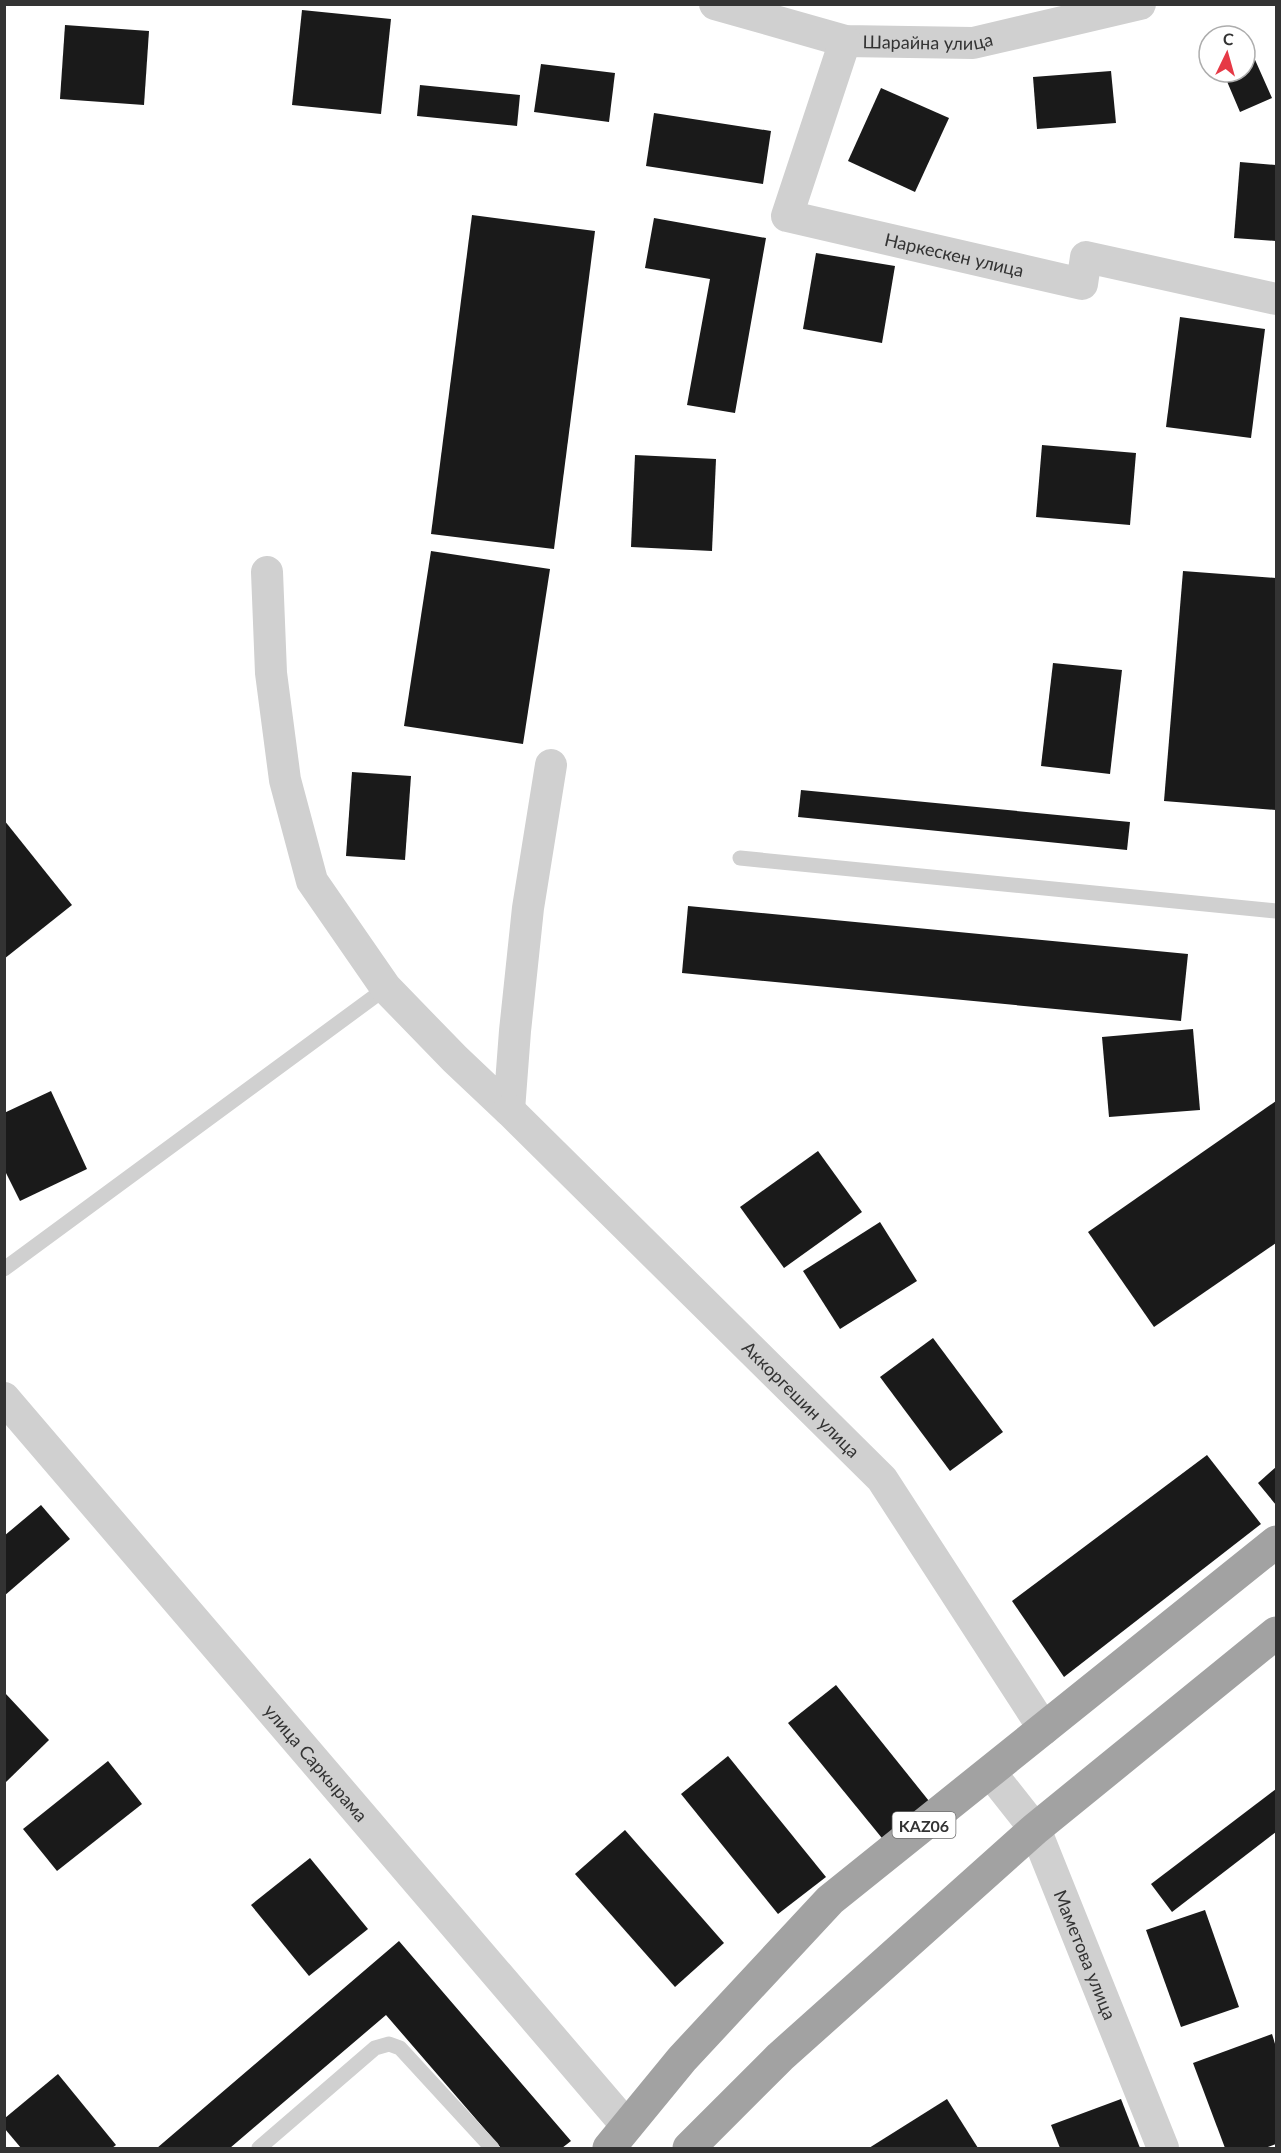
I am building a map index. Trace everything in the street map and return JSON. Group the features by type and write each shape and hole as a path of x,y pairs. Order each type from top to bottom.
{"highway":[{"name":"KАZ06","path":"618,2137 682,2059 830,1900 1276,1542"},
{"path":"689,2148 780,2057 1035,1829 1276,1633"}],"street":[{"name":"Шарайна улица","path":"715,4 845,41 973,43 1140,4"},
{"name":"Наркескен улица","path":"845,41 787,216 1082,284 1086,257 1276,298"},
{"name":"Аккоргешин улица","path":"267,572 271,674 285,780 312,881 386,988 455,1059 882,1479 1044,1729"},
{"path":"509,1110 514,1031 528,908 551,765"},
{"name":"улица Саркырама","path":"4,1398 618,2137"},
{"name":"Маметова улица","path":"990,1772 1035,1829 1163,2148"}],"lane":[{"path":"740,858 1276,911"},
{"path":"4,1269 386,988"},
{"path":"259,2148 375,2048 389,2044 400,2048 492,2148"}],"building":[{"path":"302,10 391,19 381,114 292,105"},
{"path":"65,25 149,31 144,105 60,99"},
{"path":"541,64 615,73 609,122 534,112"},
{"path":"1257,64 1272,98 1240,112 1228,84 1257,84"},
{"path":"1111,71 1116,123 1037,129 1033,77"},
{"path":"420,85 520,95 517,126 417,116"},
{"path":"881,88 949,118 915,192 848,161"},
{"path":"654,113 771,131 763,184 646,166"},
{"path":"1240,162 1276,165 1276,241 1234,238"},
{"path":"472,215 595,231 554,549 431,534"},
{"path":"654,218 766,238 735,413 687,405 710,279 645,268"},
{"path":"816,253 895,266 882,343 803,329"},
{"path":"1180,317 1265,329 1251,438 1166,427"},
{"path":"1042,445 1136,453 1130,525 1036,517"},
{"path":"635,455 716,459 712,551 631,547"},
{"path":"431,551 550,569 523,744 404,726"},
{"path":"1183,571 1276,578 1276,810 1164,801"},
{"path":"1053,663 1122,670 1110,774 1041,766"},
{"path":"352,772 411,776 405,860 346,856"},
{"path":"801,790 1130,822 1127,850 798,817"},
{"path":"4,820 72,905 4,959"},
{"path":"688,906 1188,954 1181,1021 682,973"},
{"path":"1193,1029 1200,1110 1109,1117 1102,1037"},
{"path":"51,1091 87,1169 20,1201 4,1169 4,1113"},
{"path":"1276,1101 1276,1243 1154,1327 1088,1232"},
{"path":"818,1151 862,1212 784,1268 740,1207"},
{"path":"880,1222 917,1281 840,1329 803,1271"},
{"path":"933,1338 1003,1432 950,1471 880,1377"},
{"path":"1207,1455 1261,1524 1064,1677 1012,1601"},
{"path":"1276,1467 1276,1505 1258,1483"},
{"path":"41,1505 70,1539 4,1596 4,1536"},
{"path":"836,1685 933,1806 886,1843 788,1723"},
{"path":"5,1693 49,1740 5,1783"},
{"path":"728,1756 826,1877 778,1914 681,1794"},
{"path":"108,1761 142,1804 57,1871 23,1829"},
{"path":"1276,1789 1276,1832 1172,1912 1151,1884"},
{"path":"625,1830 724,1943 675,1987 575,1874"},
{"path":"310,1858 368,1929 309,1976 251,1905"},
{"path":"1205,1910 1239,2007 1181,2027 1146,1930"},
{"path":"399,1941 571,2141 562,2148 501,2148 386,2015 230,2148 157,2148"},
{"path":"1272,2034 1276,2047 1276,2144 1265,2148 1225,2148 1193,2063"},
{"path":"58,2074 116,2145 112,2148 21,2148 5,2129 5,2118"},
{"path":"947,2099 978,2148 869,2148"},
{"path":"1121,2099 1140,2148 1060,2148 1051,2125"}]}
